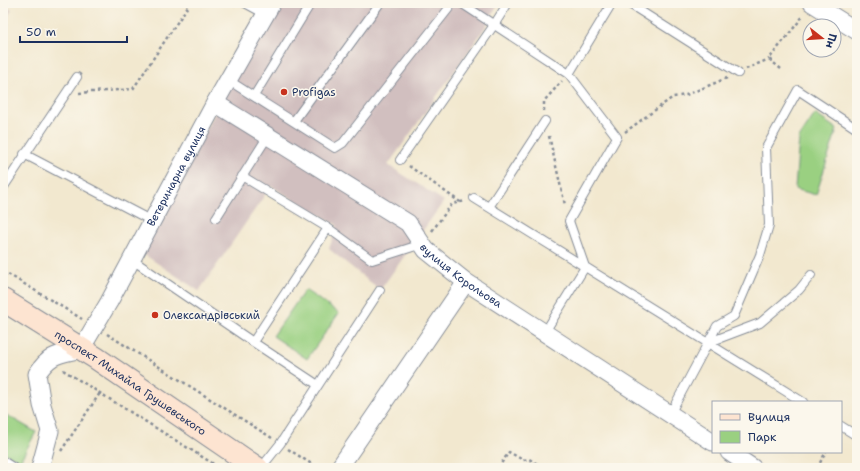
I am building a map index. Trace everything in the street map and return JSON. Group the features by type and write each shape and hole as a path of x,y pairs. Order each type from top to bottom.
{"street":[{"path":"813,4 857,31"},
{"name":"Ветеринарна вулиця","path":"80,349 95,326 215,103 268,9"},
{"name":"вулиця Корольова","path":"215,103 408,223 426,250 466,282 712,441"},
{"path":"339,468 466,282"},
{"name":"проспект Михайла Грушевського","path":"3,300 80,349 257,468"},
{"path":"40,468 50,431 42,405 37,374 53,356 80,349"},
{"path":"730,453 753,468"}],"lane":[{"path":"245,3 268,9"},
{"path":"254,96 311,3"},
{"path":"294,121 380,3"},
{"path":"228,80 335,148 343,143 452,3"},
{"path":"461,3 569,74 617,137 569,221 585,267"},
{"path":"400,160 508,3"},
{"path":"569,74 612,3"},
{"path":"628,3 738,73"},
{"path":"3,188 24,154 77,77"},
{"path":"670,414 717,326 734,316 760,255 769,225 766,148 798,90 857,129"},
{"path":"490,208 545,121"},
{"path":"216,218 268,136"},
{"path":"24,154 152,221"},
{"path":"242,176 328,228 372,260 422,244"},
{"path":"474,198 801,401"},
{"path":"253,342 328,228"},
{"path":"131,259 318,385"},
{"path":"545,332 585,267"},
{"path":"707,343 760,323 799,290 810,275"},
{"path":"261,468 280,444 380,290"},
{"path":"842,427 857,436"},
{"path":"3,461 14,468"}],"path":[{"path":"65,94 133,89 190,3"},
{"path":"617,137 674,97 686,95 769,59 813,4"},
{"path":"769,59 781,69"},
{"path":"569,74 544,101 545,121 569,221"},
{"path":"400,160 460,202"},
{"path":"422,244 452,204 474,198"},
{"path":"3,271 95,326 318,468"},
{"path":"48,360 220,468"},
{"path":"56,456 66,444 100,393"},
{"path":"498,468 509,452 523,460 529,459 544,468"},
{"path":"817,468 825,453"}],"shaded area":[{"path":"276,3 499,3 484,29 388,165 444,201 380,290 329,249 337,225 271,186 199,291 139,251"},
{"path":"3,6 12,10 3,23"}],"green space":[{"path":"815,114 837,129 816,195 795,189 799,138"},
{"path":"305,290 339,313 307,359 273,336"},
{"path":"3,413 36,432 20,461 3,452"}],"place":[{"name":"Profigas","path":"284,92"},
{"name":"Олександрівський","path":"155,315"}]}
